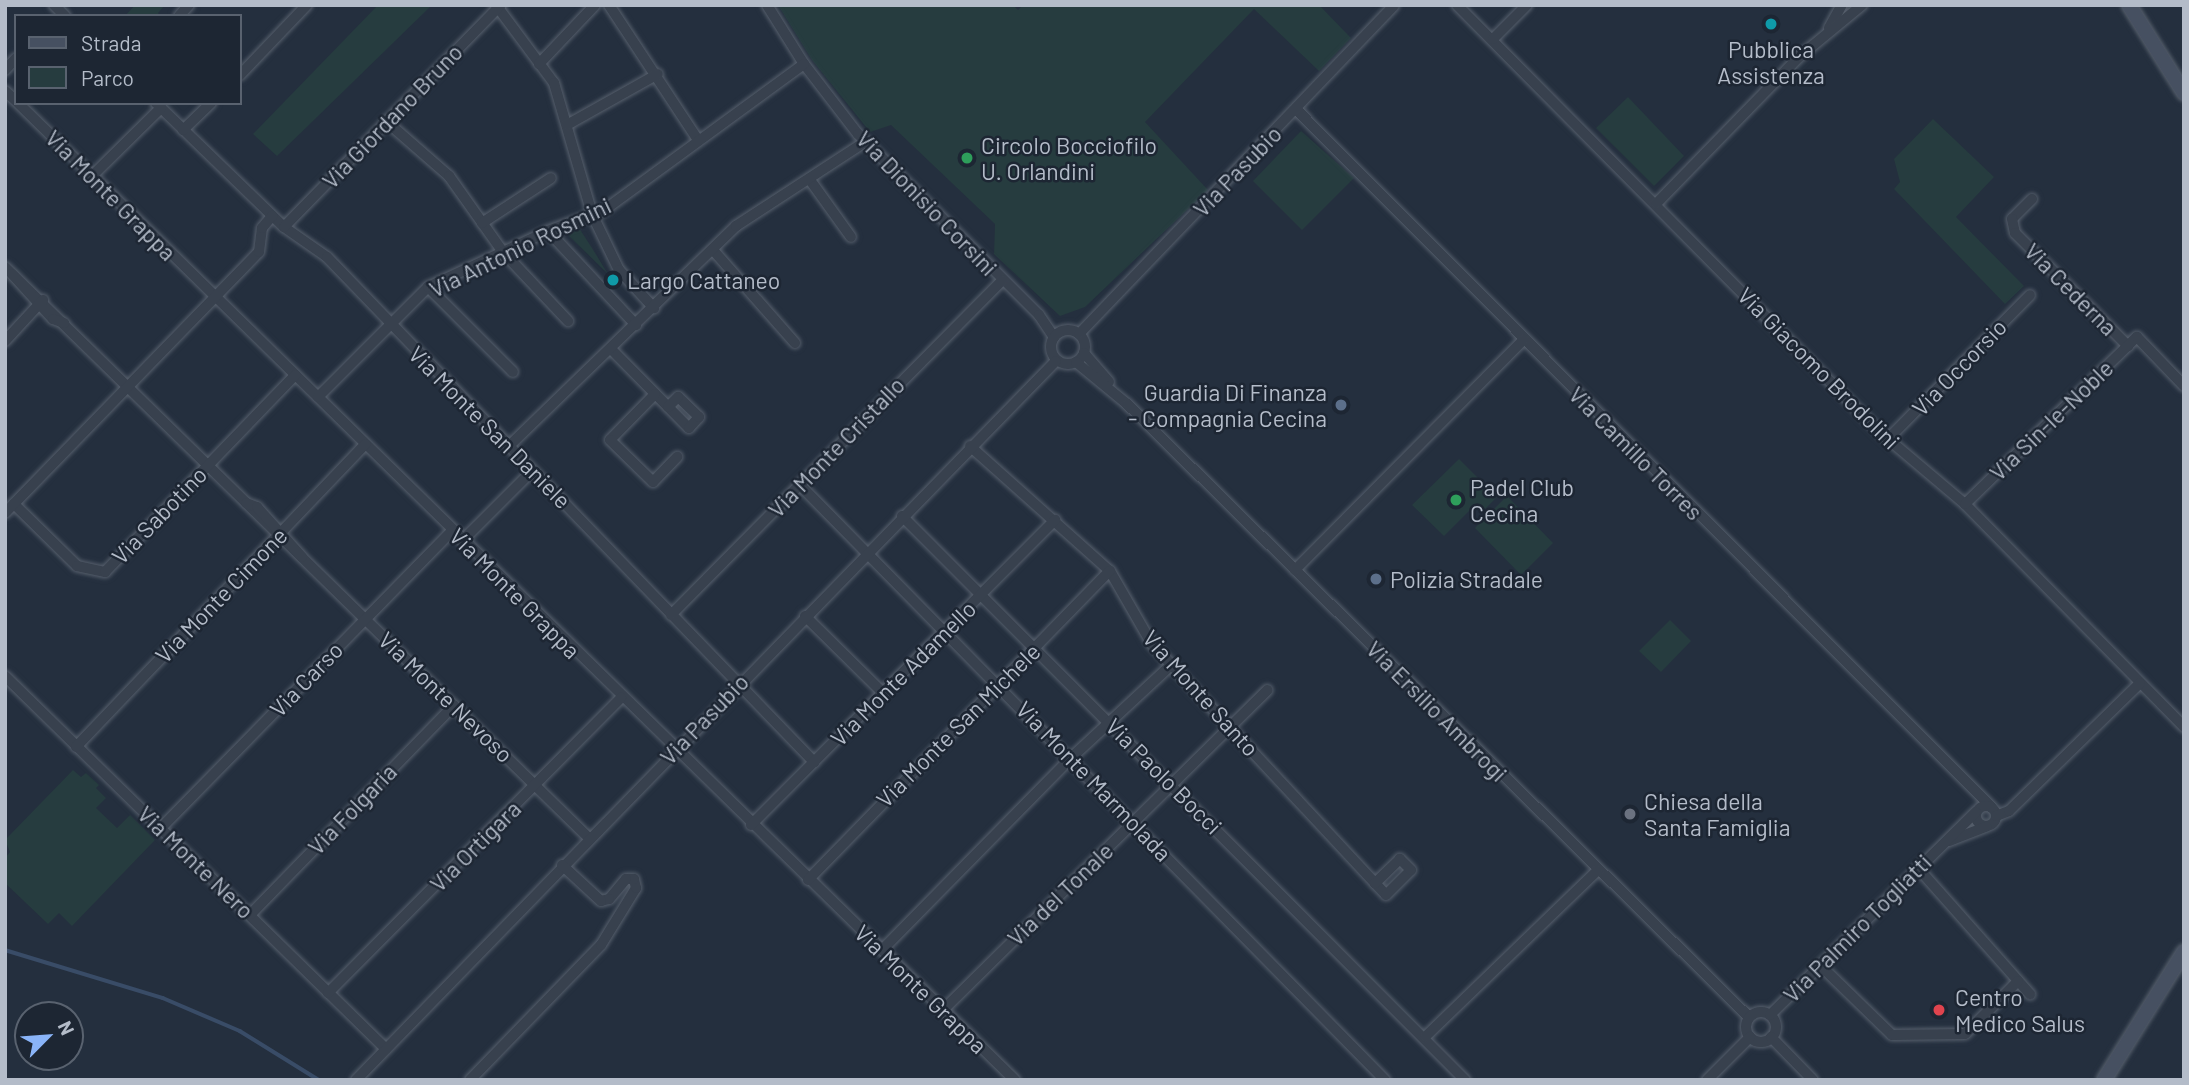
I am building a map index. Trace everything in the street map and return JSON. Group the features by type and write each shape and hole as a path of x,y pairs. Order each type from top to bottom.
{"main road":[{"path":"2129,5 2184,93"},
{"path":"2104,1080 2184,952"}],"street":[{"path":"242,73 307,5"},
{"path":"539,64 595,5"},
{"path":"609,5 658,74 698,139"},
{"name":"Via Dionisio Corsini","path":"767,5 804,64 865,142 1002,280 1054,337"},
{"name":"Via Pasubio","path":"1079,334 1394,5"},
{"name":"Via Giacomo Brodolini","path":"1457,5 1888,439 1965,504 2184,727"},
{"path":"1493,39 1527,5"},
{"path":"1656,204 1829,28 1842,5"},
{"path":"1829,28 1846,21 1861,5"},
{"path":"498,6 554,83 592,214 619,270 654,308"},
{"name":"Via Giordano Bruno","path":"284,227 498,6"},
{"name":"Via Antonio Rosmini","path":"318,397 428,288 548,231 592,214 640,187 698,139 804,64"},
{"path":"567,125 658,74"},
{"name":"Via Monte Grappa","path":"20,105 674,750 1015,1080"},
{"path":"183,130 209,105"},
{"path":"92,176 159,106"},
{"name":"Via Monte San Daniele","path":"159,106 284,227 327,257 737,686 814,762"},
{"name":"Via Camillo Torres","path":"1296,109 1994,812"},
{"path":"386,121 449,176 503,252 568,321"},
{"path":"509,446 736,226 865,142"},
{"path":"482,223 551,178"},
{"path":"810,180 851,236"},
{"name":"Via Cederna","path":"2032,199 2012,219 2015,233 2128,346"},
{"path":"5,513 130,388 259,252 262,228 272,216"},
{"path":"548,231 636,325"},
{"path":"713,250 796,343"},
{"name":"Via Monte Nevoso","path":"8,270 589,838"},
{"name":"Via Monte Cristallo","path":"671,615 801,486 895,385 1002,280"},
{"path":"428,288 513,372"},
{"name":"Via Occorsio","path":"1888,439 2029,295"},
{"path":"5,341 41,302"},
{"path":"1061,331 1079,334 1084,353 1076,362 1056,360 1051,345 1054,337 1061,331"},
{"name":"Via Sin-le-Noble","path":"1965,504 2137,337 2184,386"},
{"path":"1295,570 1524,339"},
{"path":"611,349 668,407"},
{"name":"Via Ersilio Ambrogi","path":"1084,353 1127,404"},
{"name":"Via Pasubio","path":"356,1080 804,615 1056,360"},
{"name":"Via Ersilio Ambrogi","path":"1076,362 1127,404 1749,1017"},
{"name":"Via Sabotino","path":"14,504 77,566 105,572 295,375"},
{"path":"655,394 610,440 653,482 677,457"},
{"name":"Via Monte Cimone","path":"76,747 366,444"},
{"name":"Via Monte Santo","path":"970,446 1110,571 1138,623 1171,665 1375,883"},
{"path":"462,541 533,470"},
{"name":"Via Monte Marmolada","path":"801,486 947,630 1385,1080"},
{"name":"Via Paolo Bocci","path":"902,516 1111,722 1465,1080"},
{"name":"Via Monte Adamello","path":"751,825 1055,520"},
{"name":"Via Carso","path":"161,828 452,531"},
{"name":"Via Monte San Michele","path":"808,880 1110,571"},
{"path":"804,615 883,693"},
{"path":"882,950 1070,758 1171,665"},
{"name":"Via Monte Nero","path":"5,676 386,1049"},
{"path":"1978,810 2009,811 2140,683"},
{"name":"Via del Tonale","path":"942,1011 1174,786 1268,690"},
{"name":"Via Ortigara","path":"328,993 621,698"},
{"name":"Via Folgaria","path":"251,914 454,705"},
{"path":"1978,796 1977,822 1986,827 1994,812"},
{"name":"Via Palmiro Togliatti","path":"1770,1015 1978,810"},
{"name":"Via Palmiro Togliatti","path":"1945,842 1986,827"},
{"path":"470,1080 601,945 636,888 634,879 626,879 609,899 601,901 562,865"},
{"path":"1918,868 2030,994"},
{"path":"1425,1037 1598,870"},
{"path":"1821,966 1892,1035 1965,1034 2018,981"},
{"path":"1761,1012 1770,1015 1775,1028 1771,1037 1758,1041 1750,1037 1746,1029 1749,1017 1761,1012"},
{"path":"1707,1080 1750,1037"},
{"path":"1771,1037 1814,1080"}],"green space":[{"path":"135,5 165,5 159,14 127,14"},
{"path":"378,5 432,5 277,156 253,134"},
{"path":"778,5 1013,5 1018,10 1023,5 1319,5 1351,38 1319,71 1254,9 1145,122 1208,190 1085,307 1060,316 994,254 995,224 891,125 870,132 812,60"},
{"path":"1628,97 1684,156 1654,186 1596,128"},
{"path":"1933,119 1994,177 1956,217 2024,286 2005,304 1894,189 1900,182 1894,159"},
{"path":"1301,131 1354,178 1302,230 1253,181"},
{"path":"579,228 592,248 608,274 568,235"},
{"name":"Padel Club Cecina","path":"1459,459 1497,497 1485,509 1477,503 1444,536 1412,505"},
{"path":"1507,496 1553,543 1521,575 1475,528"},
{"path":"1670,620 1691,641 1661,672 1639,651"},
{"path":"73,770 81,777 86,773 99,785 96,788 106,798 96,808 117,828 130,815 155,840 72,926 59,913 48,924 5,883 5,858 10,852 5,840"}],"waterway":[{"path":"5,950 163,998 240,1031 319,1080"}],"place":[{"name":"Pubblica Assistenza","path":"1771,24"},
{"name":"Circolo Bocciofilo U. Orlandini","path":"967,158"},
{"name":"Largo Cattaneo","path":"613,280"},
{"name":"Guardia Di Finanza - Compagnia Cecina","path":"1341,405"},
{"name":"Padel Club Cecina","path":"1456,500"},
{"name":"Polizia Stradale","path":"1376,579"},
{"name":"Chiesa della Santa Famiglia","path":"1630,814"},
{"name":"Centro Medico Salus","path":"1939,1010"}]}
